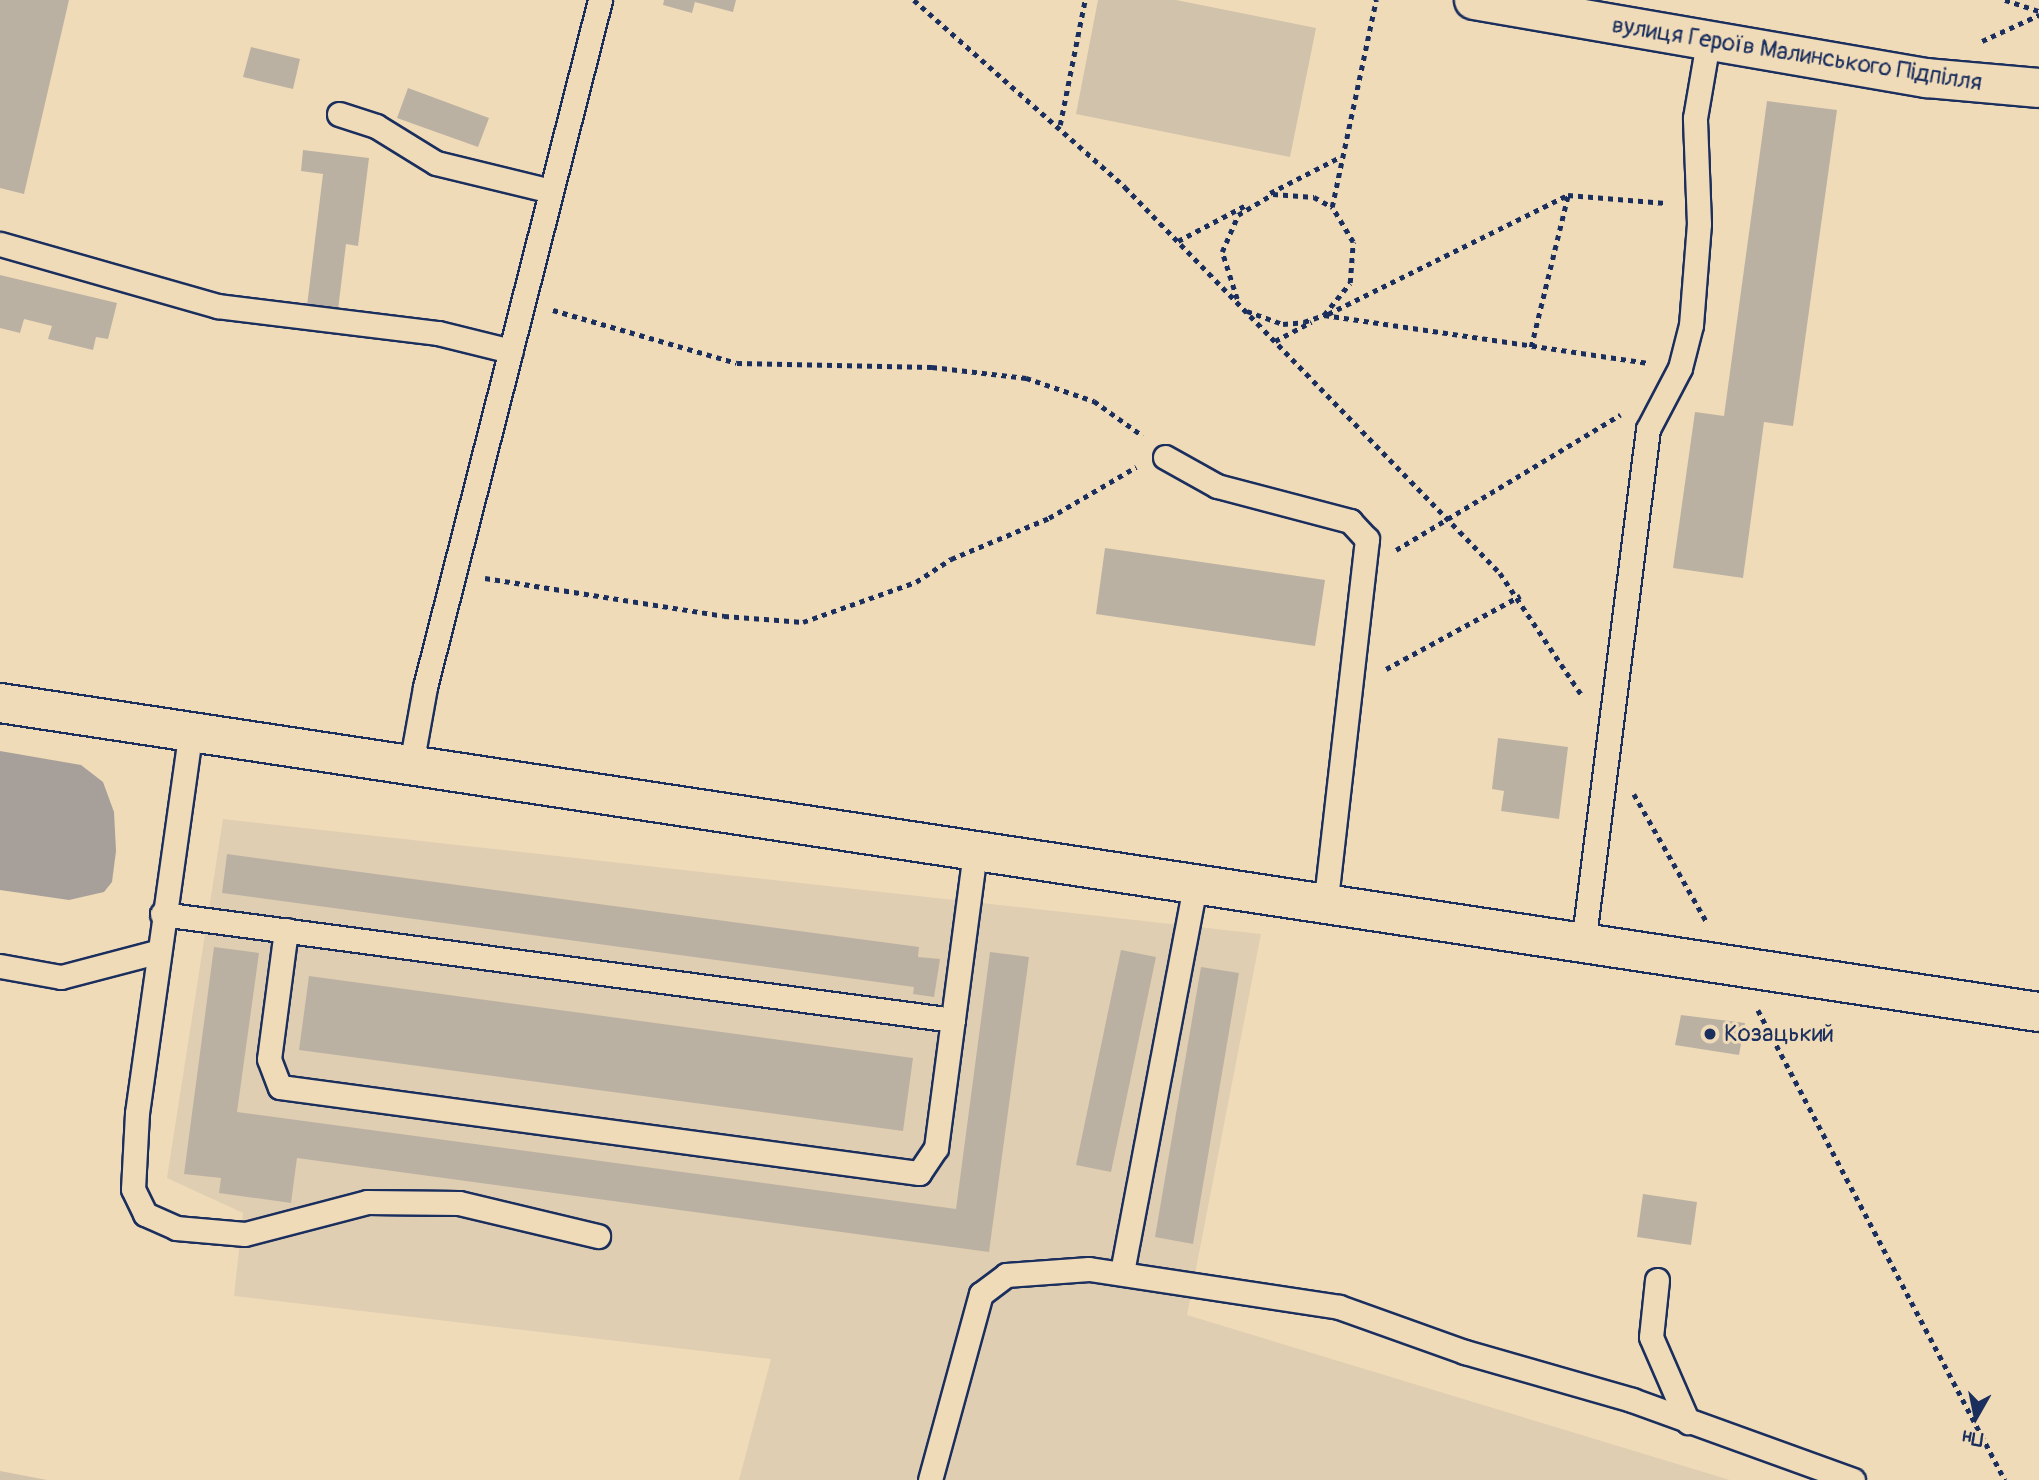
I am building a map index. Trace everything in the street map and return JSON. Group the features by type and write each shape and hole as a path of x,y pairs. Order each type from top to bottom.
{"street":[{"name":"вулиця Героїв Малинського Підпілля","path":"1474,0 1927,78 2039,88"},
{"path":"0,703 191,729 1325,907 2039,1012"}],"lane":[{"path":"411,765 452,580 600,0"},
{"path":"1583,945 1651,414 1680,368 1691,325 1698,206 1695,118 1708,42"},
{"path":"339,114 376,126 436,163 551,191"},
{"path":"0,244 217,306 438,333 511,351"},
{"path":"1165,457 1217,486 1350,521 1367,539 1367,568 1348,695 1325,907"},
{"path":"191,729 156,952 134,1164 133,1189 145,1214 176,1228 245,1234 367,1202 445,1203 513,1212 598,1236"},
{"path":"286,930 270,1073 280,1087 919,1173 936,1148 975,851"},
{"path":"1122,1272 1195,887"},
{"path":"162,914 953,1020"},
{"path":"0,965 61,976 156,952"},
{"path":"930,1480 981,1294 1014,1274 1122,1272 1339,1307 1688,1422 1853,1480"},
{"path":"1657,1280 1651,1338 1688,1422"}],"path":[{"path":"914,0 1060,125 1178,241 1520,596 1608,744 1735,968 2005,1480"},
{"path":"1060,125 1085,0"},
{"path":"1332,208 1376,0"},
{"path":"2005,0 2039,11"},
{"path":"1178,241 1341,157"},
{"path":"1324,315 1350,283 1355,263 1353,242 1332,208 1294,192 1254,201 1238,215 1222,252 1224,273 1244,309 1283,324 1324,315 1680,368"},
{"path":"1275,341 1568,195 1698,206"},
{"path":"1531,347 1568,195"},
{"path":"452,580 517,579 724,616 803,622 916,582 951,559 1049,519 1123,472 1165,457 1110,410 1054,385 932,367 737,363 523,303"},
{"path":"1367,568 1613,419 1651,414"},
{"path":"1348,695 1361,692 1408,652 1520,596"}],"shaded area":[{"path":"1098,0 1176,0 1316,28 1290,157 1076,114"},
{"path":"0,751 81,765 103,782 114,812 116,851 112,882 104,892 69,900 0,890"},
{"path":"223,819 1261,934 1187,1315 1730,1480 739,1480 771,1359 234,1296 243,1213 167,1178"},
{"path":"0,1471 47,1480 0,1480"}],"building":[{"path":"0,0 69,0 24,194 0,188"},
{"path":"664,0 736,0 733,12 695,2 692,13 663,5"},
{"path":"251,47 300,59 293,89 243,77"},
{"path":"408,88 489,118 478,147 397,118"},
{"path":"1767,101 1837,110 1793,426 1764,422 1743,578 1673,568 1695,412 1724,416"},
{"path":"303,150 369,158 358,246 346,244 338,310 307,306 323,174 301,171"},
{"path":"0,275 117,303 108,339 96,337 93,350 48,339 52,326 24,319 20,333 0,328"},
{"path":"1105,548 1325,580 1315,646 1096,614"},
{"path":"1498,738 1568,747 1559,819 1501,811 1504,791 1492,789"},
{"path":"227,854 919,947 918,957 940,959 934,997 913,994 914,987 222,893"},
{"path":"214,947 259,953 237,1112 956,1209 990,952 1029,957 989,1252 297,1158 291,1203 219,1193 221,1178 184,1174"},
{"path":"1121,950 1156,957 1111,1172 1076,1165"},
{"path":"1201,967 1239,973 1193,1244 1155,1237"},
{"path":"309,976 913,1058 903,1131 299,1050"},
{"name":"Козацький","path":"1681,1015 1745,1023 1739,1055 1675,1045"},
{"path":"1643,1194 1697,1202 1691,1245 1637,1237"}],"place":[{"name":"Козацький","path":"1710,1034"}]}
